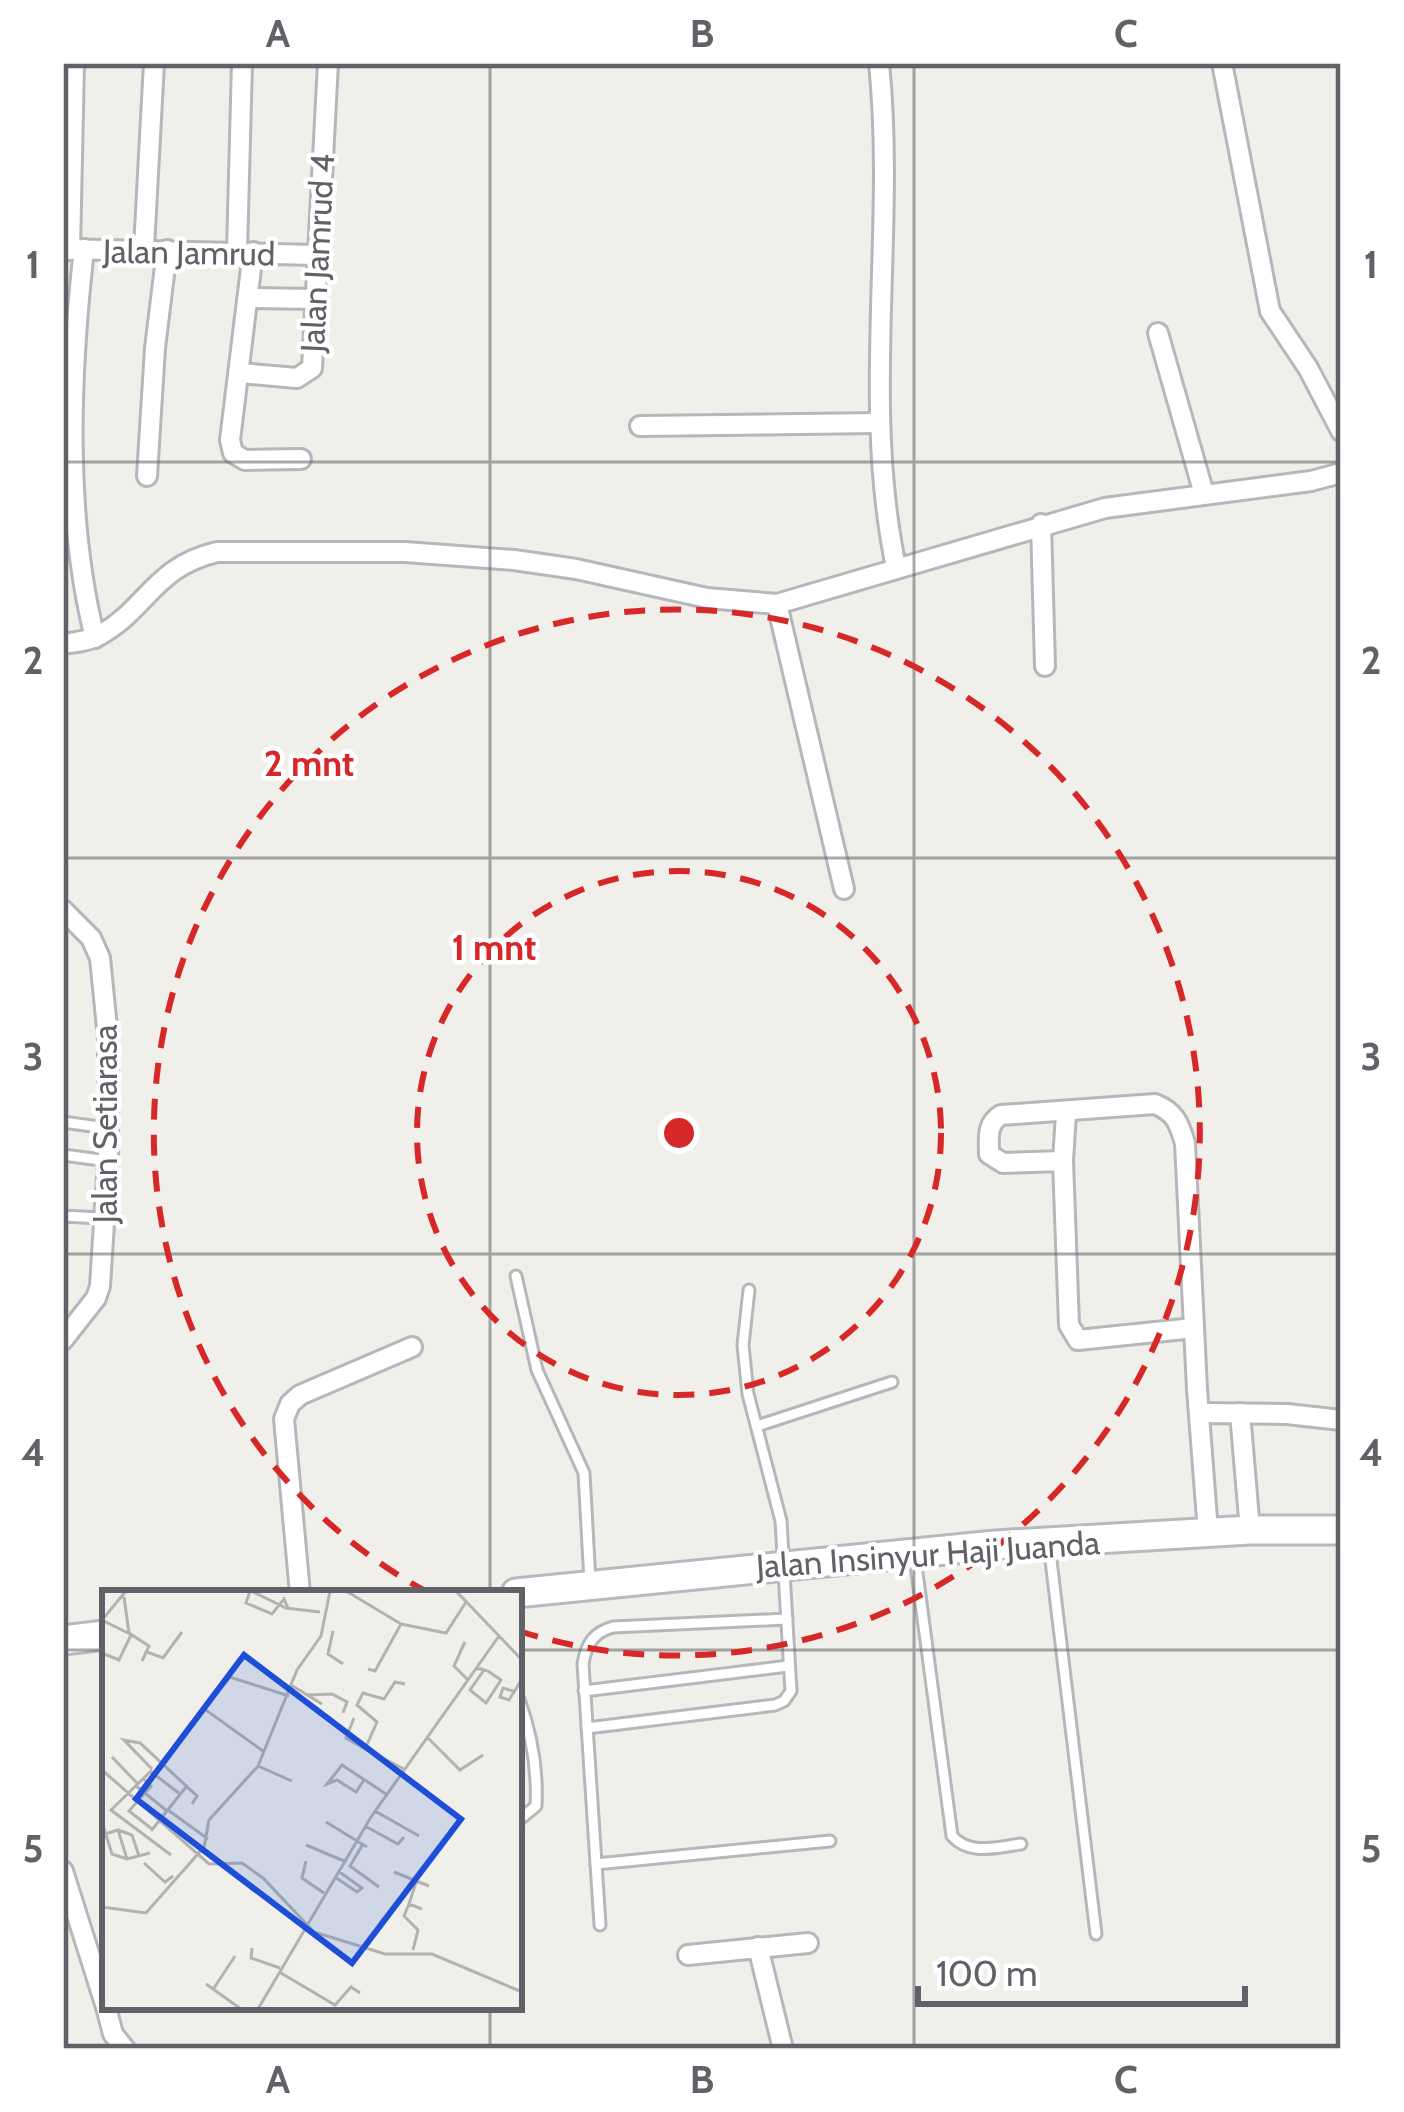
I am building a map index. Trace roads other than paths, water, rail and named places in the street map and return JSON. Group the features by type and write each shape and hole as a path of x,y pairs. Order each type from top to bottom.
{"main road":[{"name":"Jalan Insinyur Haji Juanda","path":"522,1593 914,1552 1208,1532 1341,1530"},
{"path":"63,1640 102,1635"}],"street":[{"path":"74,63 73,475 95,638"},
{"path":"144,248 154,63"},
{"path":"242,63 250,298 230,440 233,453 245,460 301,459"},
{"name":"Jalan Jamrud 4","path":"240,373 297,378 312,368 328,63"},
{"path":"878,63 886,139 879,423 896,567"},
{"path":"1222,63 1270,311 1308,368 1341,431"},
{"name":"Jalan Jamrud","path":"72,249 315,255"},
{"path":"147,476 167,250"},
{"path":"250,298 314,299"},
{"path":"1158,333 1204,494"},
{"path":"640,426 879,423"},
{"path":"63,644 95,638 115,626 166,574 194,557 218,551 405,552 514,560 707,598 777,604 1105,508 1341,473"},
{"path":"1041,524 1045,666"},
{"path":"777,604 844,890"},
{"name":"Jalan Setiarasa","path":"63,910 91,938 100,958 108,1038 107,1218 96,1298 63,1340"},
{"path":"1063,1161 994,1160 989,1154 989,1126 1001,1115 1155,1104 1169,1110 1180,1124 1185,1143 1208,1532"},
{"path":"1066,1113 1063,1161 1072,1334 1085,1342 1194,1328"},
{"path":"300,1590 284,1419 290,1404 300,1395 412,1347"},
{"path":"1240,1412 1250,1530"},
{"path":"1201,1413 1341,1420"},
{"path":"63,1871 71,1917 96,1938 102,1983"},
{"path":"688,1955 808,1943"},
{"path":"758,1946 783,2049"},
{"path":"106,2010 113,2034 125,2049"}],"lane":[{"path":"63,1122 106,1128"},
{"path":"63,1155 108,1161"},
{"path":"63,1216 107,1218"},
{"path":"516,1276 542,1386 584,1473 590,1587"},
{"path":"587,1728 775,1705 790,1691 781,1521 742,1345 749,1290"},
{"path":"757,1426 892,1382"},
{"path":"1049,1544 1096,1934"},
{"path":"914,1552 952,1836 962,1846 977,1850 1022,1844"},
{"path":"600,1925 584,1654 600,1630 787,1619"},
{"path":"584,1691 788,1666"},
{"path":"522,1708 538,1777 536,1806 522,1818"},
{"path":"596,1864 830,1841"}]}
